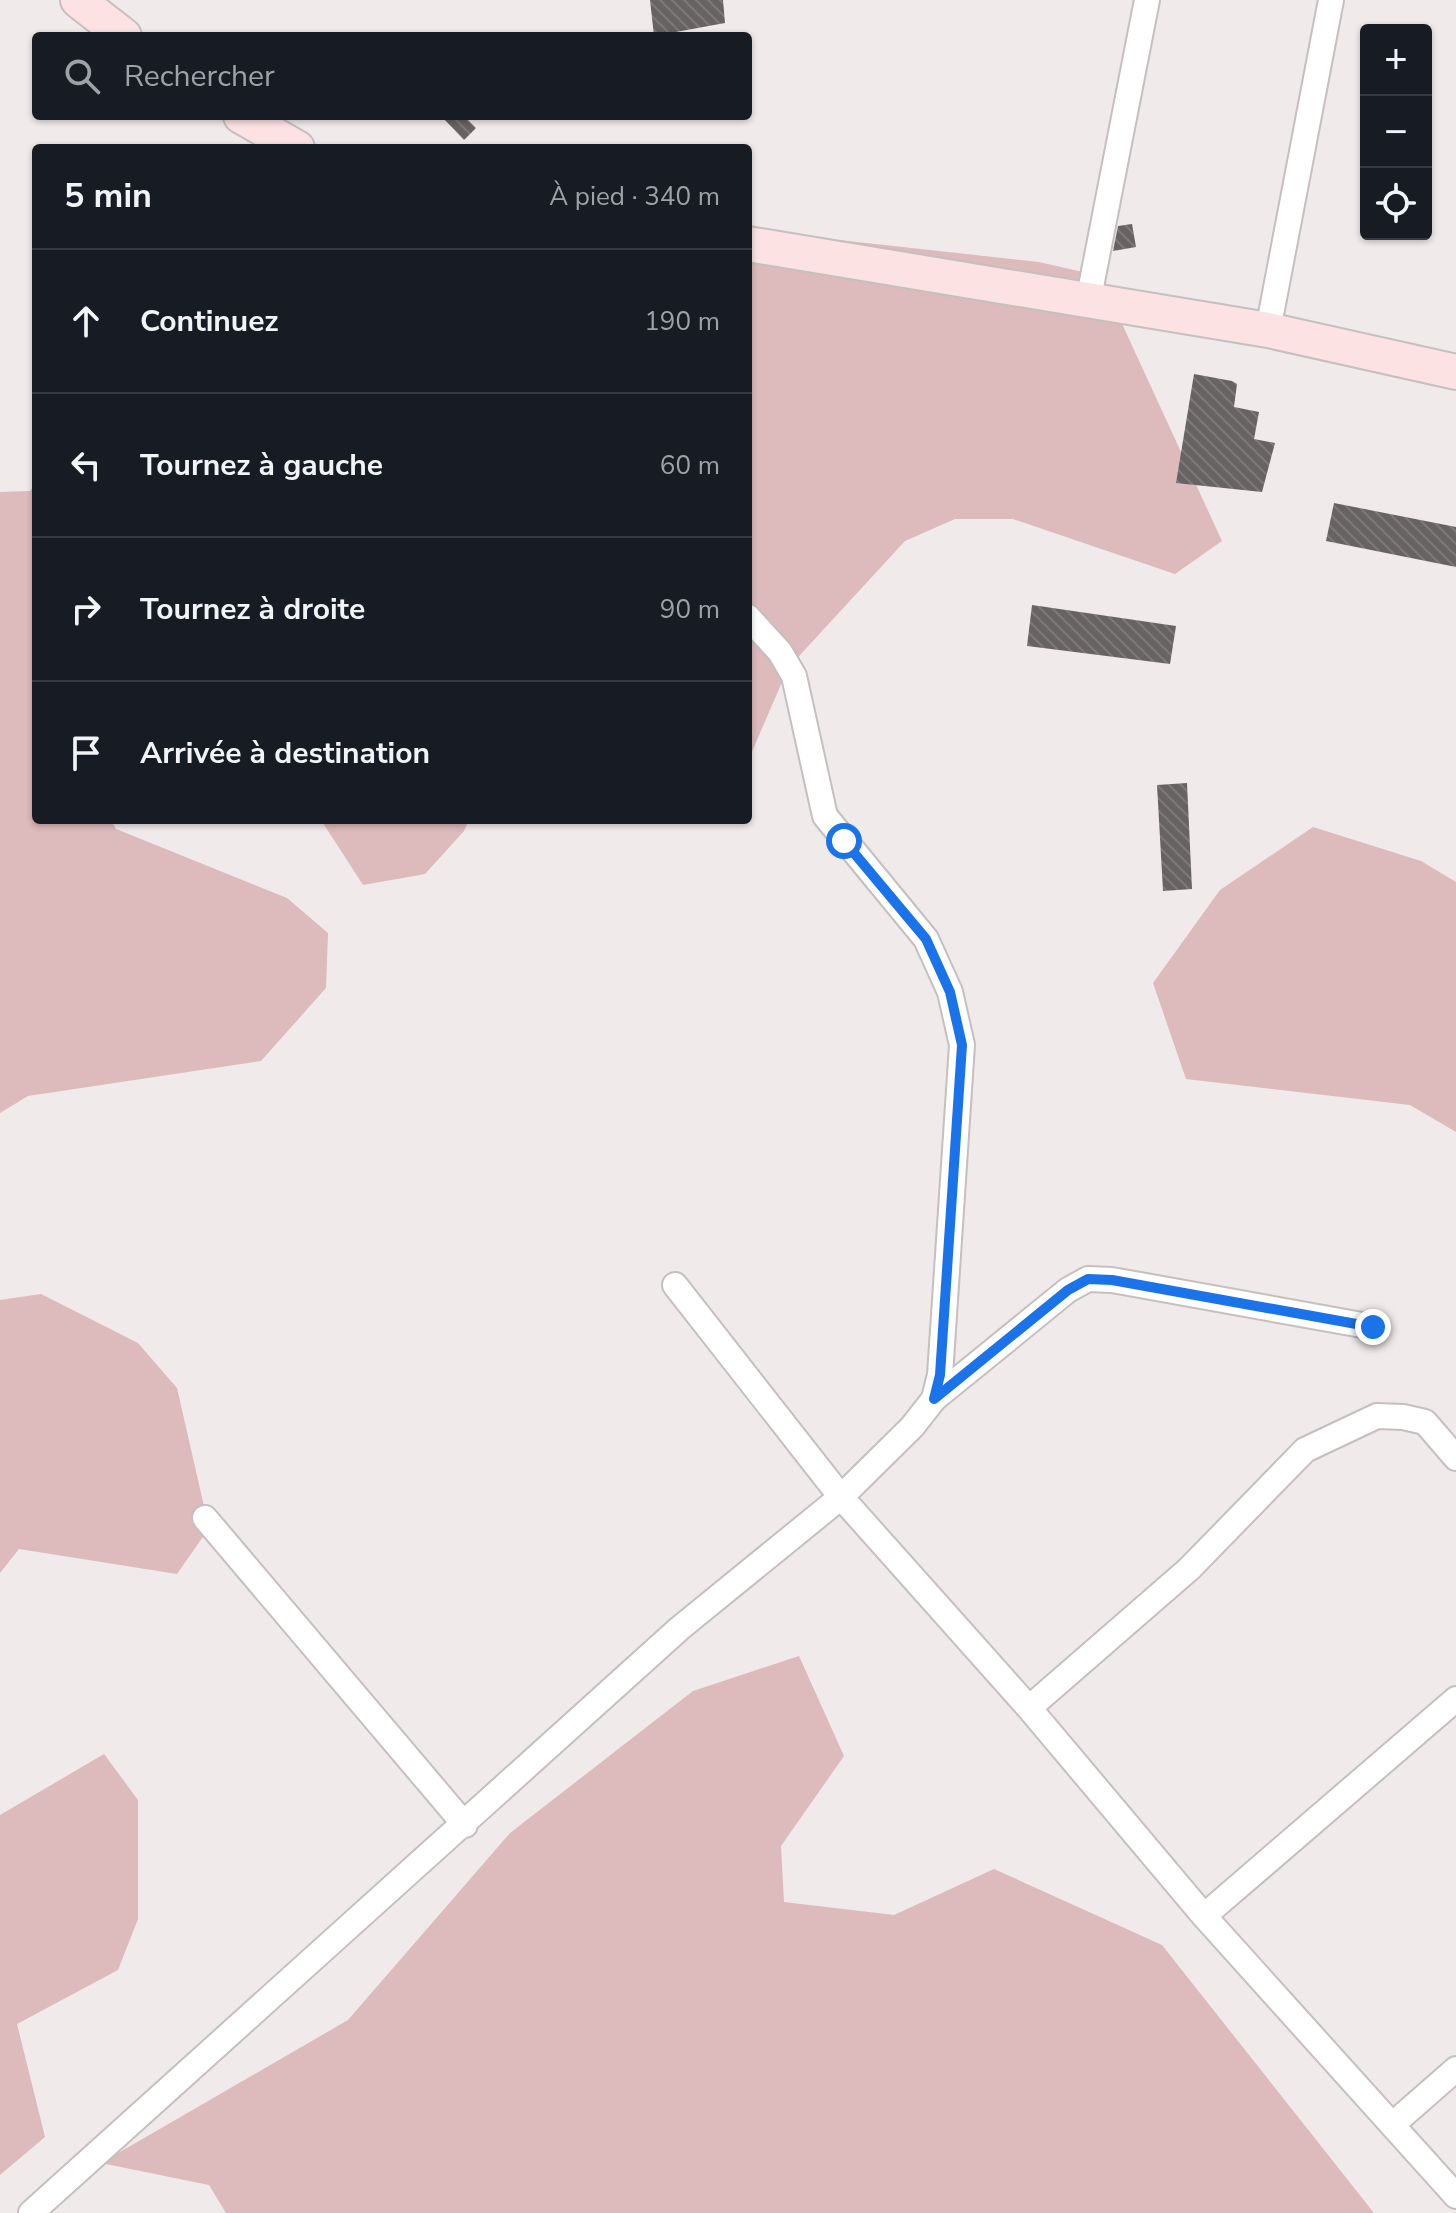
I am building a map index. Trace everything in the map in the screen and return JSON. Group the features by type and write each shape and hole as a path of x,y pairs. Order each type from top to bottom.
{"main road":[{"path":"78,0 119,32"},
{"path":"248,120 290,144"},
{"path":"752,245 1268,330 1456,372"}],"street":[{"path":"1088,302 1147,0"},
{"path":"1268,330 1331,0"},
{"path":"752,621 780,652 794,676 825,816 926,939 950,992 962,1045 940,1375 934,1399"},
{"path":"31,2213 680,1628 841,1497 912,1427 934,1399 1068,1290 1088,1279 1112,1280 1373,1327"},
{"path":"675,1285 841,1497 1029,1708 1204,1916 1456,2196"},
{"path":"1029,1708 1189,1569 1305,1450 1377,1416 1403,1417 1425,1422 1456,1458"},
{"path":"205,1518 465,1825"},
{"path":"1204,1916 1456,1699"},
{"path":"1392,2125 1456,2069"}],"shaded area":[{"path":"752,230 1039,262 1100,276 1222,541 1175,574 1013,519 955,519 905,541 788,668 752,752"},
{"path":"32,488 32,824 113,824 116,829 287,898 328,933 326,988 261,1061 28,1096 0,1113 0,492 30,491"},
{"path":"324,824 467,824 425,874 363,885"},
{"path":"1313,827 1421,861 1456,882 1456,1132 1410,1105 1186,1079 1153,983 1220,890"},
{"path":"41,1294 138,1343 177,1388 209,1528 177,1574 19,1549 0,1573 0,1300"},
{"path":"799,1656 844,1756 781,1846 784,1902 894,1915 994,1869 1162,1945 1374,2213 226,2213 209,2185 101,2163 348,2020 510,1833 693,1691"},
{"path":"104,1754 138,1800 138,1919 118,1970 17,2024 45,2137 0,2175 0,1815"}],"building":[{"path":"650,0 723,0 725,23 676,32 654,32"},
{"path":"445,120 468,120 476,128 464,140"},
{"path":"1132,224 1136,247 1113,251 1118,226"},
{"path":"1194,374 1232,381 1237,384 1234,407 1259,412 1254,439 1275,443 1262,492 1176,483"},
{"path":"1334,503 1456,527 1456,567 1326,541"},
{"path":"1032,605 1176,626 1170,664 1027,646"},
{"path":"1187,783 1192,889 1163,891 1157,785"}],"route":[{"path":"844,841 926,939 950,992 962,1045 940,1375 934,1399 1068,1290 1088,1279 1112,1280 1373,1327"}]}
